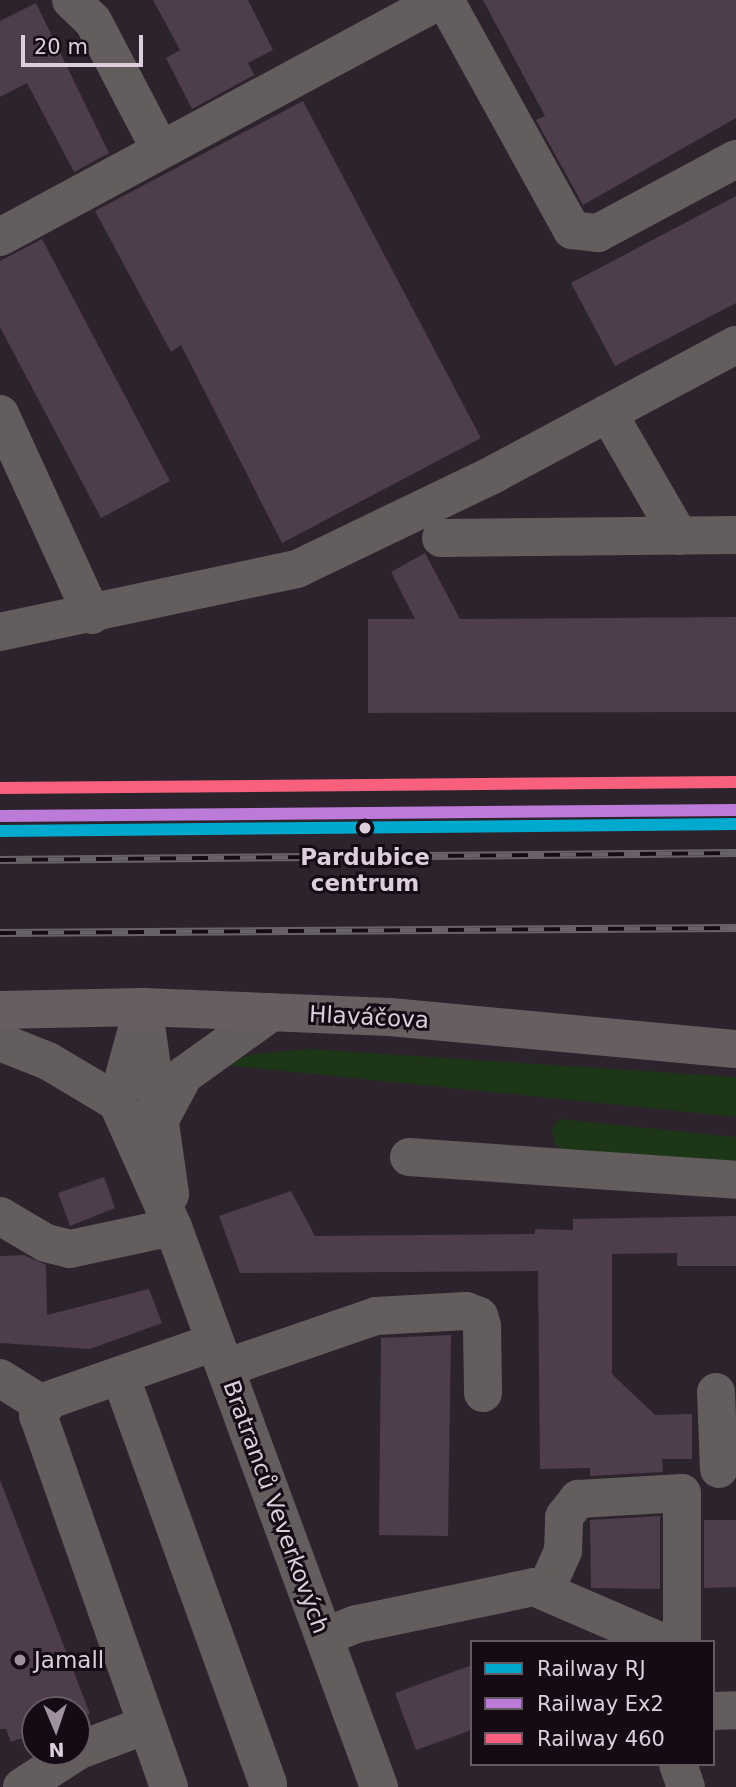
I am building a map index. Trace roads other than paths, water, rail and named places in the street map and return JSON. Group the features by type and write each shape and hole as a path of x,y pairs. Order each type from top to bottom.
{"main road":[{"name":"Hlaváčova","path":"0,1010 144,1007 272,1012 505,1026 736,1049"}],"street":[{"path":"71,0 93,21 160,149"},
{"path":"0,237 442,0 572,230 598,233 736,159"},
{"path":"0,632 92,615 306,566 736,345"},
{"path":"608,413 679,536"},
{"path":"0,414 92,615"},
{"path":"441,538 736,535"},
{"path":"0,1042 48,1061 117,1102 144,1007"},
{"name":"Bratranců Veverkových","path":"144,1007 162,1116 173,1227"},
{"path":"162,1116 184,1075 272,1012"},
{"name":"Bratranců Veverkových","path":"117,1102 173,1227 379,1787"},
{"path":"410,1157 736,1180"},
{"path":"0,1216 46,1243 70,1249 173,1227"},
{"path":"43,1405 120,1375 220,1355 376,1316 466,1311 479,1316 482,1326 483,1393"},
{"path":"120,1375 268,1784"},
{"path":"0,1378 43,1405"},
{"path":"546,1589 563,1550 564,1517 578,1499 682,1493 728,1468 716,1392"},
{"path":"43,1405 39,1422 169,1787"},
{"path":"682,1493 682,1640"},
{"path":"324,1637 357,1623 522,1587 546,1589 659,1640"},
{"path":"715,1711 736,1710"},
{"path":"91,1746 146,1725"},
{"path":"0,1763 19,1787 53,1766"},
{"path":"679,1766 686,1787"}],"railway":[{"path":"0,860 736,853"},
{"path":"0,933 736,928"}],"rail line":[{"name":"460","path":"0,788 736,782"},
{"name":"Ex2","path":"0,816 736,810"},
{"name":"RJ","path":"0,831 736,824"}],"place":[{"name":"Pardubice centrum","path":"365,828"},
{"name":"Jamall","path":"20,1660"}]}
